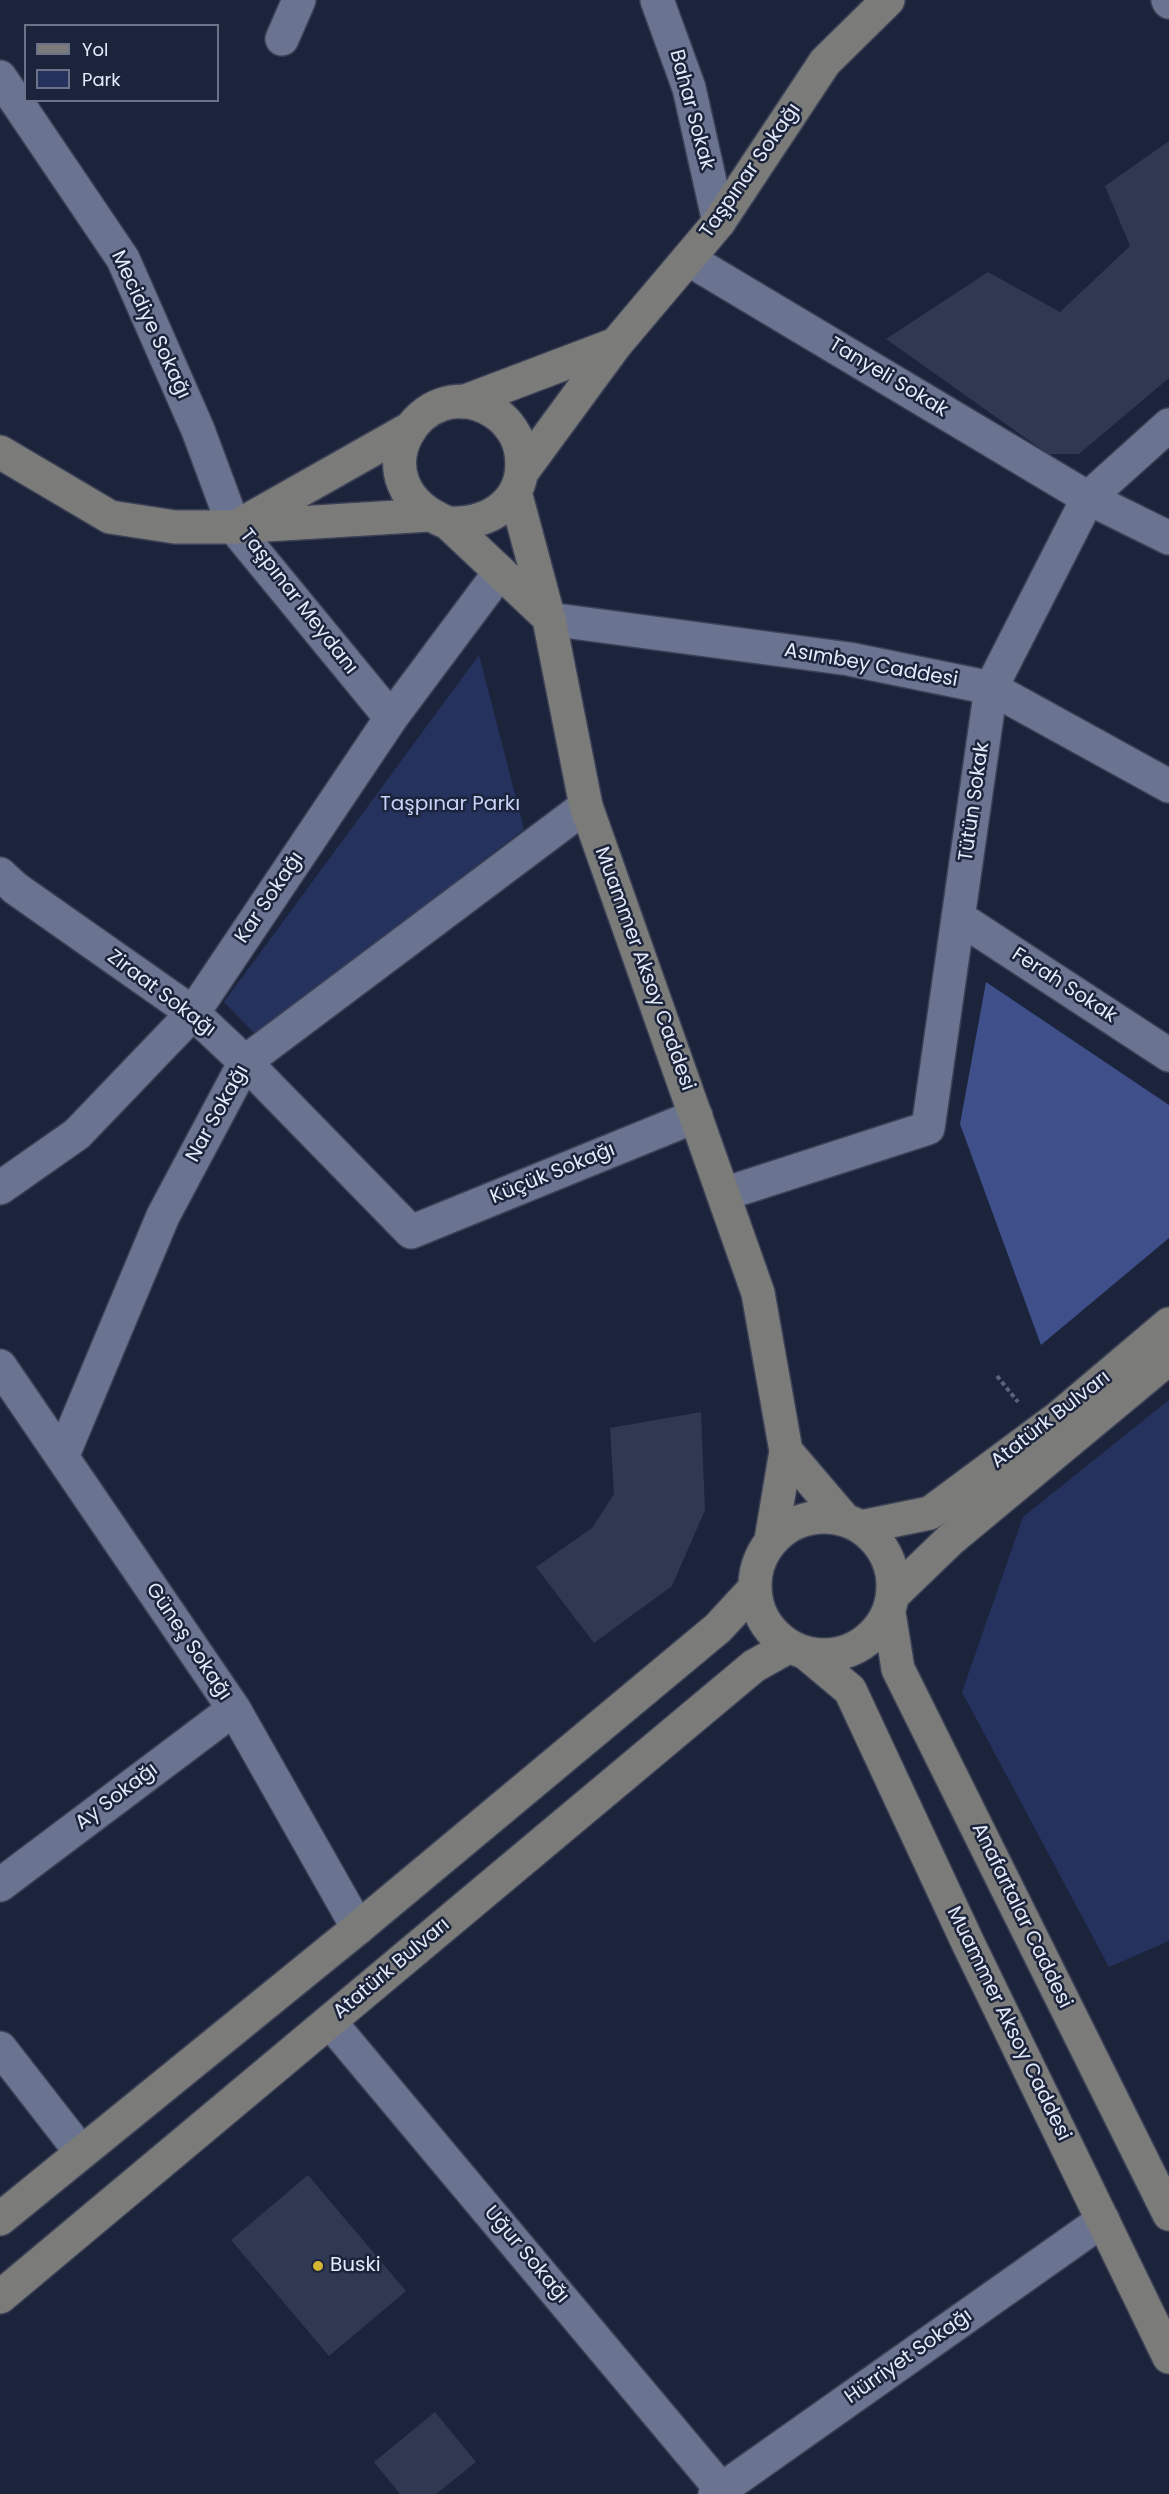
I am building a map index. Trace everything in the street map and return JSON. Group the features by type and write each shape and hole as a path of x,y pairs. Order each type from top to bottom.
{"main road":[{"name":"Taşpınar Sokağı","path":"518,482 616,344 719,222 825,62 888,0"},
{"path":"463,402 616,344"},
{"name":"Taşpınar Meydanı","path":"234,528 409,429 424,414 442,404 463,402 483,405 501,416 514,432 521,452 518,482 549,619"},
{"path":"409,429 401,447 399,467 404,486 414,503 438,519 500,572 549,619"},
{"path":"0,452 110,517 176,527 234,528 438,519 467,524 486,519 503,507 518,482"},
{"name":"Muammer Aksoy Caddesi","path":"549,619 586,807 758,1293 786,1450"},
{"name":"Atatürk Bulvarı","path":"853,1523 930,1513 1058,1418 1169,1324"},
{"path":"853,1523 825,1516 806,1519 787,1527 771,1540 760,1557 755,1588 761,1617 773,1634 798,1650 828,1656 848,1652 865,1643 879,1630 891,1604 950,1540 1169,1358"},
{"path":"786,1450 853,1523 876,1540 887,1556 893,1574 891,1604"},
{"path":"771,1540 786,1450"},
{"path":"0,2219 358,1928 718,1628 755,1588"},
{"name":"Anafartalar Caddesi","path":"891,1604 898,1670 1165,2195"},
{"name":"Muammer Aksoy Caddesi","path":"798,1650 850,1690 968,1943 1169,2357"},
{"name":"Atatürk Bulvarı","path":"0,2297 754,1666 798,1650"}],"street":[{"path":"282,39 299,0"},
{"name":"Bahar Sokak","path":"657,0 689,88 719,222"},
{"name":"Mecidiye Sokağı","path":"0,77 123,259 198,430 234,528"},
{"name":"Tanyeli Sokak","path":"688,259 1088,498 1169,538"},
{"path":"1088,498 1169,425"},
{"name":"Tütün Sokak","path":"724,1194 928,1128 991,688 1088,498"},
{"name":"Taşpınar Meydanı","path":"234,528 391,718"},
{"name":"Kar Sokağı","path":"0,1188 77,1134 193,1013 391,718 500,572"},
{"name":"Asımbey Caddesi","path":"549,619 849,659 991,688 1169,786"},
{"name":"Nar Sokağı","path":"62,1457 163,1216 245,1062 586,807"},
{"name":"Ziraat Sokağı","path":"0,874 15,888 193,1013 245,1062 411,1232"},
{"name":"Ferah Sokak","path":"958,917 1169,1055"},
{"name":"Küçük Sokağı","path":"411,1232 696,1116"},
{"name":"Güneş Sokağı","path":"0,1366 234,1709 358,1928"},
{"name":"Ay Sokağı","path":"0,1885 234,1709"},
{"name":"Uğur Sokağı","path":"330,2022 718,2492"},
{"path":"0,2048 81,2152"},
{"name":"Hürriyet Sokağı","path":"718,2492 1103,2220"}],"path":[{"path":"997,1376 1019,1403"}],"green space":[{"name":"Taşpınar Parkı","path":"479,655 524,829 257,1036 224,1002"},
{"path":"1169,1400 1169,1941 1109,1967 962,1692 1023,1517"}],"shaded area":[{"path":"986,982 1169,1105 1169,1238 1041,1345 960,1124"}],"building":[{"path":"1169,141 1169,378 1079,454 1048,454 886,339 988,272 1060,312 1130,246 1105,186"},
{"path":"701,1412 705,1510 672,1586 594,1643 536,1567 592,1528 614,1494 610,1428"},
{"name":"Buski","path":"308,2175 406,2291 329,2356 231,2240"},
{"path":"435,2412 476,2462 436,2494 400,2494 374,2462"}],"place":[{"name":"Buski","path":"318,2266"}]}
